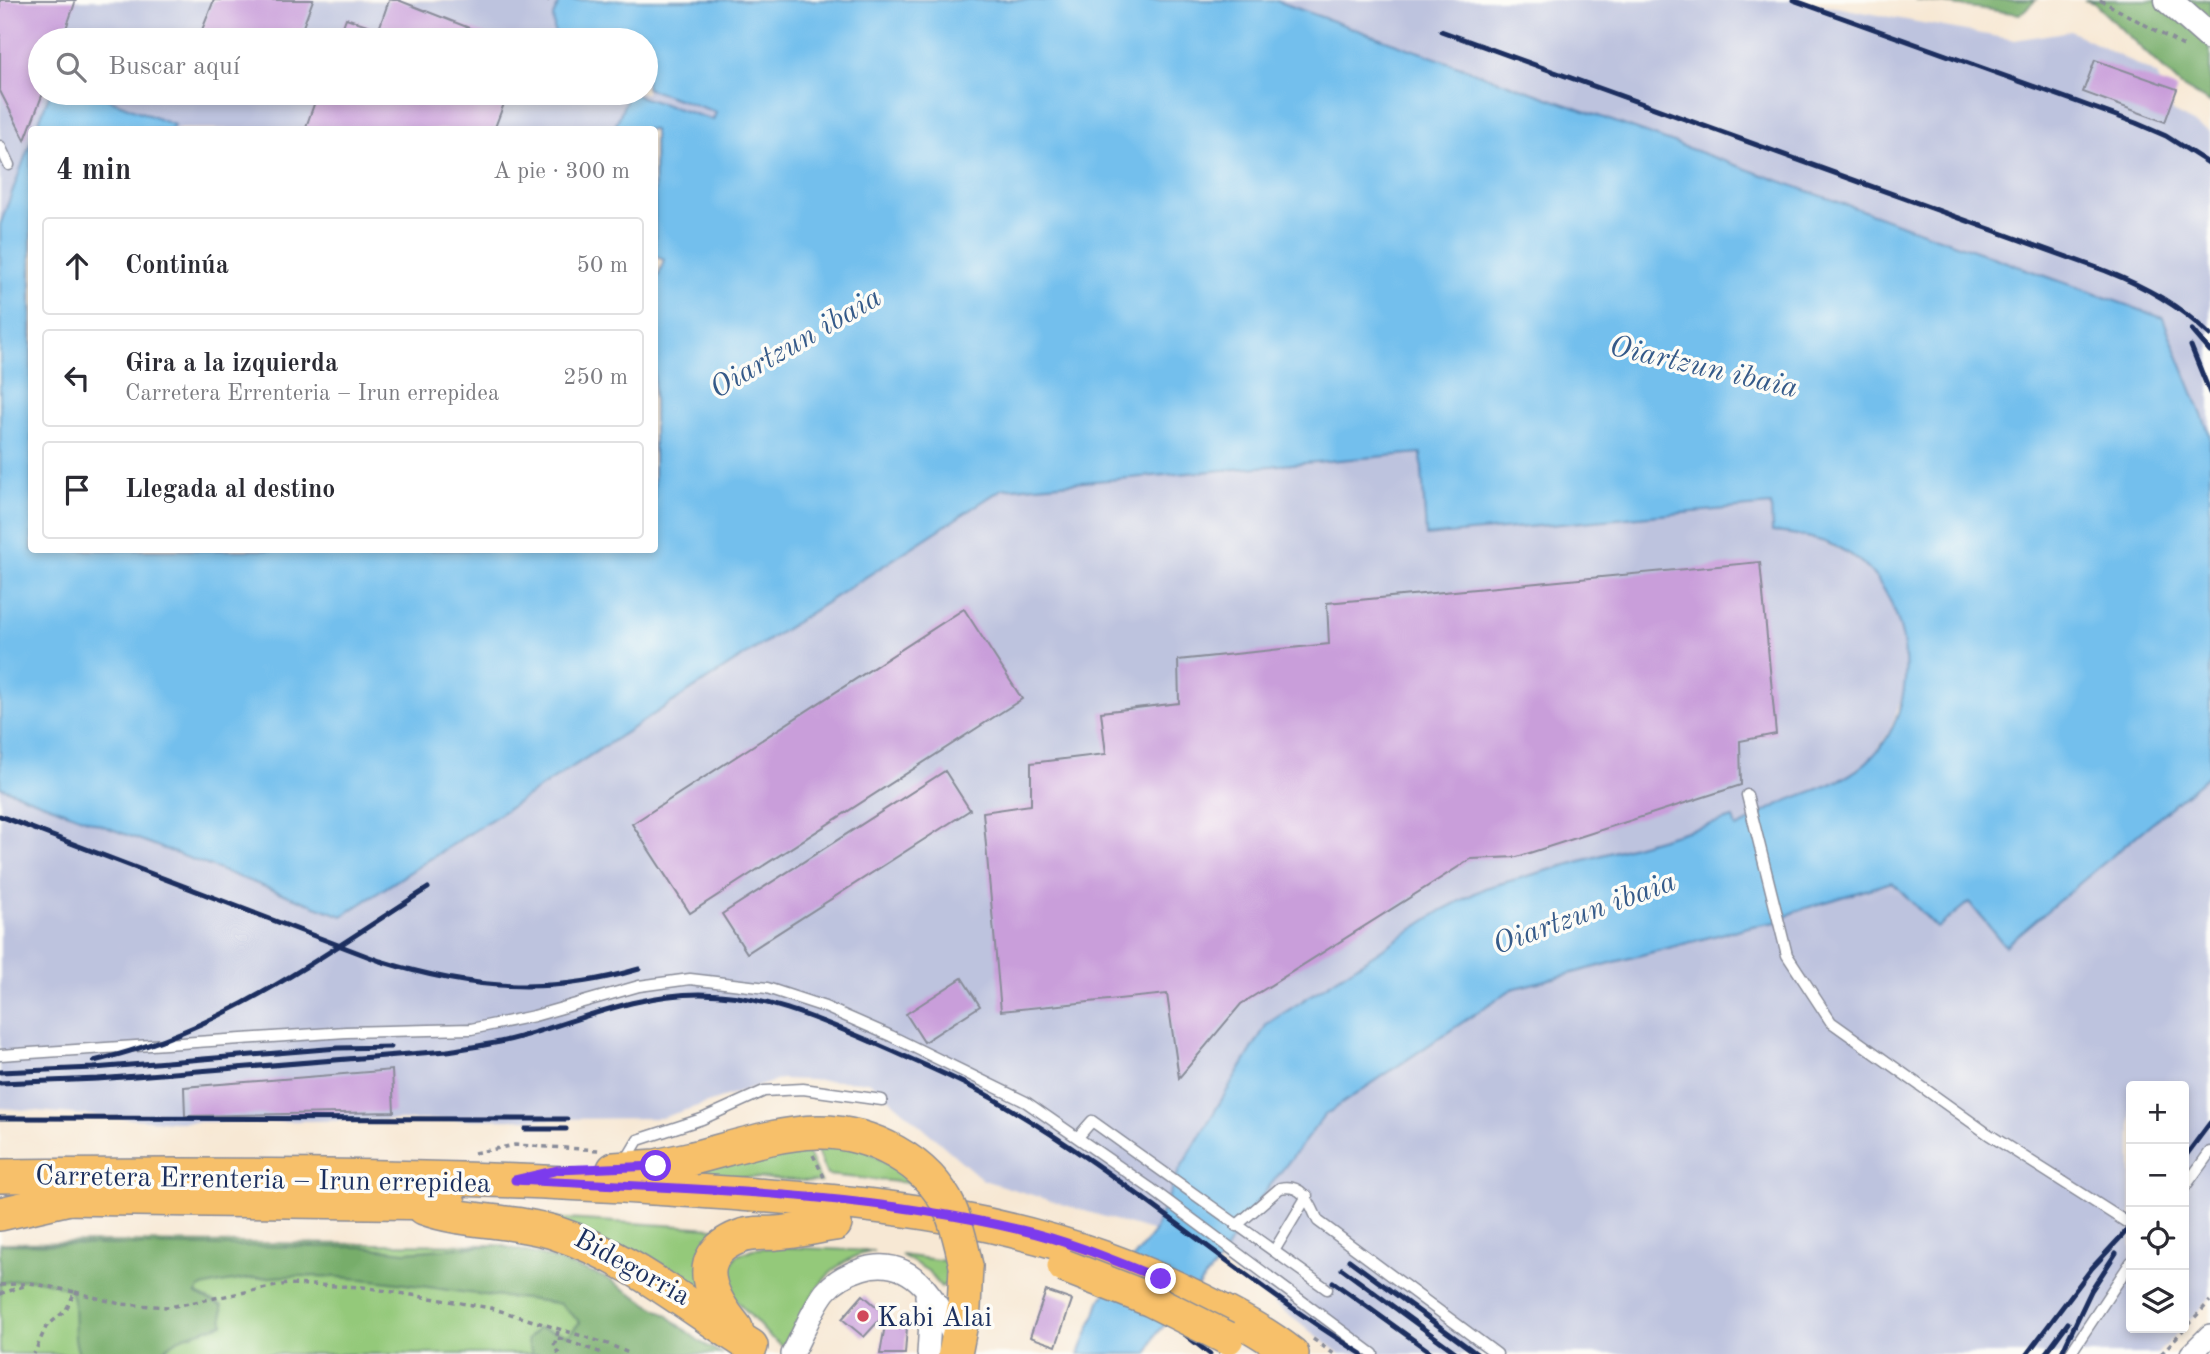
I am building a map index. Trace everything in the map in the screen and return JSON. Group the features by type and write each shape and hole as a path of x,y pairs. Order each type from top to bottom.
{"main road":[{"path":"515,1180 558,1170 623,1168 693,1158 797,1134 844,1133 865,1138 889,1148 910,1162 933,1184 950,1208 966,1266 964,1308 947,1352"},
{"path":"0,1161 49,1161 99,1175"},
{"name":"Carretera Errenteria – Irun errepidea","path":"0,1176 515,1180 867,1205 936,1213 1021,1230 1151,1300 1266,1344"},
{"name":"Carretera Errenteria – Irun errepidea","path":"0,1198 603,1207 835,1224 932,1235 1017,1252 1067,1255"},
{"path":"0,1214 70,1198"},
{"path":"408,1202 446,1216 515,1222 588,1246 641,1272 751,1346 716,1304 709,1283 715,1256 723,1245 740,1236 835,1224"}],"street":[{"path":"2168,0 2200,43"},
{"path":"792,1354 825,1292 848,1275 872,1267 890,1266 908,1272 922,1284 942,1314 947,1352"},
{"path":"922,1284 947,1352"},
{"path":"2191,1354 2210,1335"}],"lane":[{"path":"0,146 9,165"},
{"path":"1747,796 1787,955 1831,1022 1988,1134 2126,1222"},
{"path":"0,1055 346,1032 471,1029 534,1016 639,986 690,979 767,988 802,999 891,1036 1026,1102 1150,1188 1373,1354"},
{"path":"623,1168 638,1140 702,1119 764,1091 803,1089 882,1100"},
{"path":"1078,1137 1092,1121 1235,1226 1327,1289"},
{"path":"2189,1181 2210,1152"},
{"path":"1235,1226 1280,1188 1289,1186 1307,1196 1318,1221 1497,1354"},
{"path":"1274,1251 1307,1196"},
{"path":"2070,1354 2126,1270"}],"path":[{"path":"2100,0 2200,43"},
{"path":"808,1146 824,1177 837,1178"},
{"path":"0,1285 31,1283 120,1304 169,1307 264,1286 327,1284 416,1294 491,1308 559,1328 631,1354"},
{"path":"0,1294 31,1283"},
{"path":"34,1354 46,1327 66,1311 75,1292"},
{"path":"2161,1354 2210,1301"},
{"path":"559,1328 554,1346 559,1354"},
{"path":"558,1338 605,1354"}],"shaded area":[{"path":"0,0 560,0 553,16 554,28 28,28 28,105 45,105 37,126 28,126 28,149 0,225"},
{"path":"1274,0 1797,0 2015,40 2070,31 2157,75 2172,112 2210,132 2210,435 2163,318"},
{"path":"658,92 716,112 713,120 658,101"},
{"path":"123,105 624,105 616,126 174,125"},
{"path":"1421,453 1426,536 1771,505 1772,532 1803,534 1846,553 1869,569 1889,598 1901,630 1907,661 1903,693 1890,730 1873,756 1835,785 1768,810 1754,822 1736,828 1733,819 1267,1024 1179,1171 1154,1232 983,1180 870,1082 781,1079 661,1118 173,1122 0,1108 0,787 342,916 1002,489"},
{"path":"2210,774 2210,1298 2189,1321 2189,1081 2126,1081 2126,1333 2177,1333 2157,1354 1340,1354 1219,1262 1244,1219 1325,1115 1512,989 1752,926 1777,922 1796,911 1892,882 1937,928 1969,901"}],"green space":[{"path":"1915,0 2036,0 2020,14"},
{"path":"2084,0 2210,0 2210,103 2181,86 2094,3"},
{"path":"814,1144 861,1147 920,1184 827,1175"},
{"path":"804,1145 821,1182 668,1172"},
{"path":"533,1217 729,1229 703,1295"},
{"path":"0,1243 498,1245 547,1257 599,1280 707,1354 0,1354"},
{"path":"0,1244 364,1247 405,1252 498,1245 547,1257 606,1278 668,1316 700,1342 723,1354 532,1354 527,1340 538,1328 569,1335 580,1322 560,1304 549,1302 372,1280 302,1276 233,1281 199,1288 196,1294 222,1306 223,1324 182,1337 158,1354 79,1354 70,1290 35,1280 0,1284"},
{"path":"777,1247 874,1251 841,1264 829,1275 809,1301 785,1348 769,1336 730,1293 727,1272 736,1256 752,1249"},
{"path":"901,1255 953,1262 951,1276 941,1287 928,1271"}],"water":[{"name":"Oiartzun ibaia","path":"560,0 1274,0 2163,318 2210,435 2210,774 2005,946 1969,902 1937,928 1892,882 1796,911 1777,922 1752,926 1512,989 1325,1115 1244,1219 1219,1262 1155,1336 1148,1354 1079,1354 1101,1299 1154,1232 1179,1171 1267,1024 1442,910 1485,888 1733,818 1736,828 1781,803 1834,783 1860,768 1887,737 1898,714 1904,689 1902,637 1895,613 1884,590 1869,570 1849,553 1811,538 1772,532 1771,505 1426,536 1421,453 1002,489 342,916 0,787 0,225 28,149 28,553 658,553 658,277 664,260 658,257 658,126 615,126 624,105 658,105 658,102 713,120 716,112 658,92 658,28 554,28 553,16"},
{"path":"45,105 123,105 174,125 174,126 37,126"}],"building":[{"path":"0,0 76,0 66,28 28,28 28,105 38,105 30,126 28,126 25,140 0,91"},
{"path":"214,0 313,0 302,28 203,28"},
{"path":"389,0 398,0 469,28 379,28"},
{"path":"346,18 376,28 342,28"},
{"path":"2095,60 2177,89 2165,122 2083,92"},
{"path":"314,105 503,105 496,126 306,126"},
{"path":"1760,562 1776,734 1740,741 1741,785 1517,857 1471,859 1241,1004 1179,1078 1167,994 1001,1011 983,812 1031,805 1031,763 1106,754 1101,712 1179,703 1178,660 1329,644 1327,603"},
{"path":"964,609 1022,699 690,913 632,824"},
{"path":"945,771 970,810 747,953 722,914"},
{"path":"962,978 980,1006 924,1042 906,1014"},
{"path":"392,1070 394,1112 185,1116 184,1087"},
{"path":"1046,1291 1072,1300 1056,1346 1030,1337"},
{"name":"Kabi Alai","path":"863,1295 885,1314 864,1337 842,1319"},
{"path":"885,1325 907,1327 905,1354 880,1354"}],"railway":[{"path":"1793,0 2136,123 2166,136 2210,164"},
{"path":"1441,31 2106,271 2161,298 2210,335"},
{"path":"2192,330 2210,351"},
{"path":"2191,346 2210,393"},
{"path":"0,816 380,961 446,978 509,986 541,986 605,978 639,969"},
{"path":"94,1061 141,1048 228,1011 308,965 428,888"},
{"path":"0,1083 98,1079 447,1051 511,1039 653,998 700,994 745,998 830,1024 932,1068 992,1098 1087,1158 1268,1291 1362,1354"},
{"path":"0,1072 94,1068 338,1048 391,1047"},
{"path":"0,1118 567,1119"},
{"path":"2189,1151 2210,1123"},
{"path":"525,1129 566,1129"},
{"path":"2027,1354 2092,1268 2126,1231"},
{"path":"2061,1354 2091,1291 2116,1253"},
{"path":"1349,1260 1477,1354"},
{"path":"1342,1269 1458,1354"},
{"path":"1109,1275 1210,1354"},
{"path":"1333,1282 1433,1354"},
{"path":"2045,1354 2068,1323"}],"place":[{"name":"Kabi Alai","path":"863,1316"}],"route":[{"path":"656,1166 558,1170 515,1180 790,1197 936,1213 1021,1230 1070,1244 1161,1279"}]}
